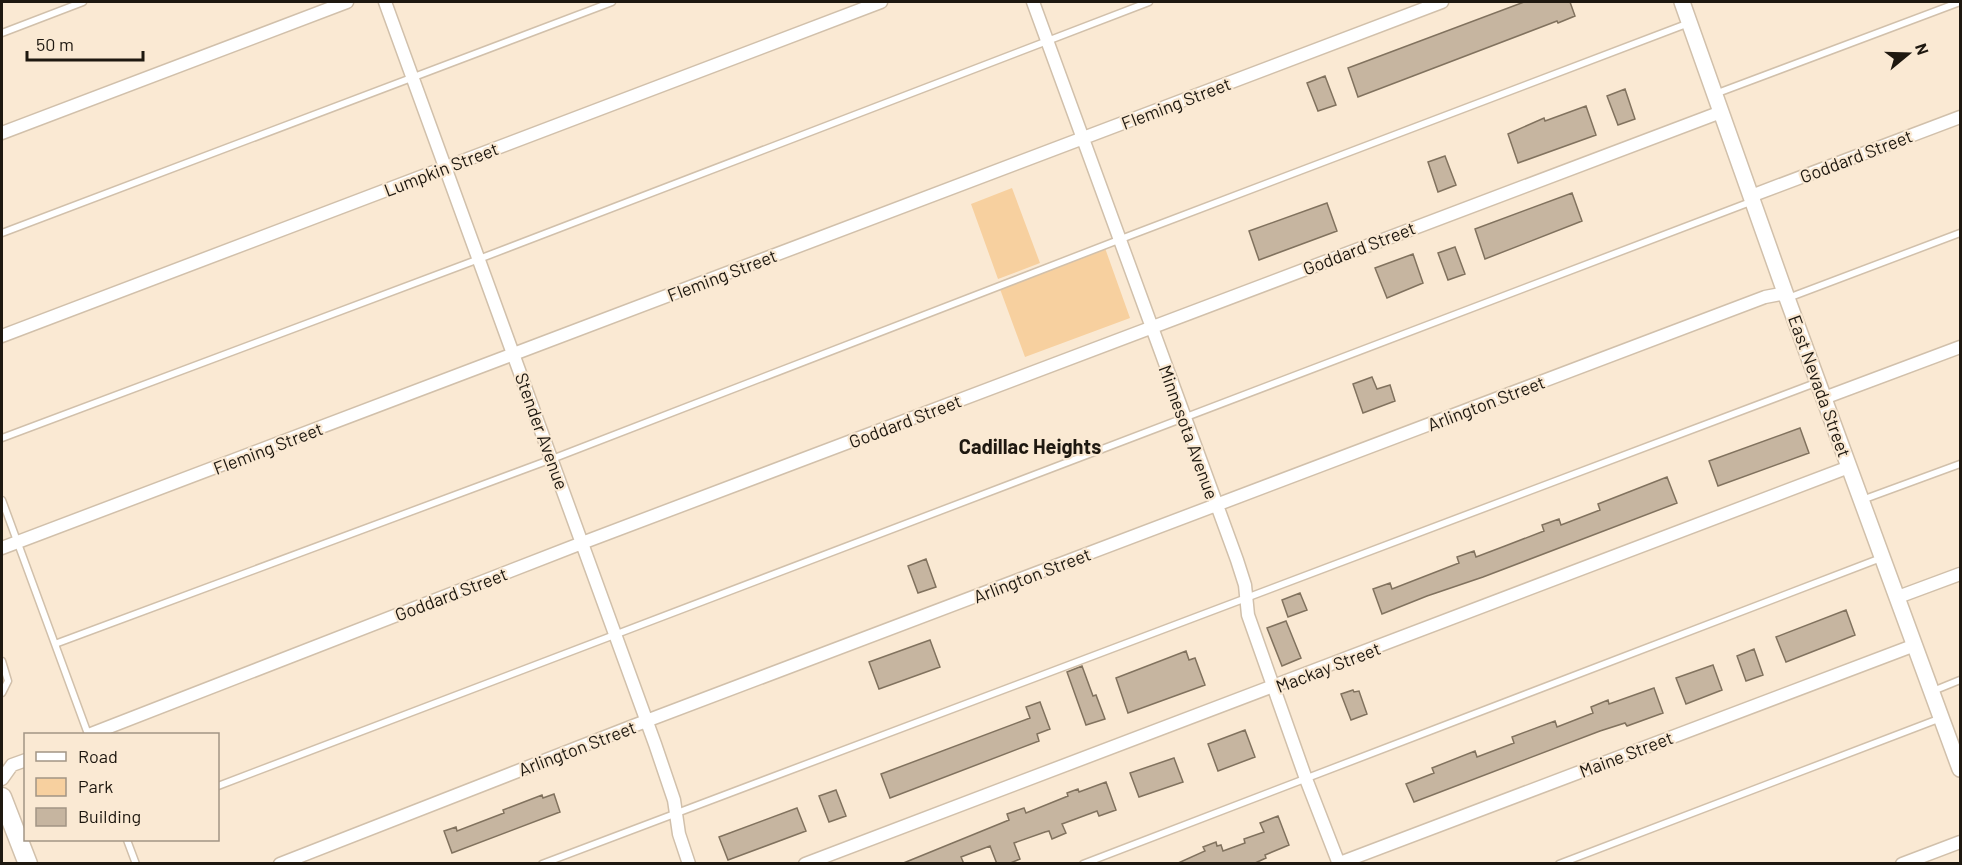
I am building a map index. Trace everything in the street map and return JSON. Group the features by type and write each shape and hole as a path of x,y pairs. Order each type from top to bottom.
{"main road":[{"path":"2,797 28,864"}],"street":[{"path":"2,133 347,2"},
{"name":"Stender Avenue","path":"385,2 646,721 677,812 679,834 689,864"},
{"name":"Lumpkin Street","path":"2,336 881,2"},
{"name":"Minnesota Avenue","path":"1033,2 1237,560 1245,585 1248,615 1338,863"},
{"name":"Fleming Street","path":"2,549 1442,2"},
{"name":"East Nevada Street","path":"1682,2 1960,770"},
{"name":"Goddard Street","path":"95,733 582,543 1721,112"},
{"name":"Goddard Street","path":"1752,198 1960,117"},
{"name":"Arlington Street","path":"280,864 646,721 1765,297 1787,296"},
{"path":"1824,398 1960,347"},
{"name":"Mackay Street","path":"805,864 1849,467"},
{"path":"1898,597 1960,574"},
{"name":"Maine Street","path":"1338,863 1915,645"},
{"path":"2,779 12,765 24,761"},
{"path":"1902,864 1960,842"}],"lane":[{"path":"2,33 82,2"},
{"path":"2,233 612,2"},
{"path":"2,438 479,259 1149,2"},
{"path":"1714,94 1960,2"},
{"path":"55,644 552,459 1689,23"},
{"path":"219,786 614,633 1184,419 1752,198"},
{"path":"1787,296 1960,233"},
{"path":"542,864 1818,382"},
{"path":"1862,500 1960,464"},
{"path":"2,500 89,733"},
{"path":"1083,864 1883,557"},
{"path":"2,661 8,681 2,693"},
{"path":"1932,691 1960,680"},
{"path":"1559,864 1942,718"},
{"path":"127,841 136,864"}],"green space":[{"path":"1012,188 1040,263 998,279 971,204"},
{"path":"1105,248 1130,318 1025,357 1000,289"}],"building":[{"path":"1524,2 1570,2 1575,16 1358,97 1348,68"},
{"path":"1325,76 1336,105 1318,111 1307,83"},
{"path":"1625,89 1635,119 1618,125 1607,96"},
{"path":"1586,106 1596,135 1518,163 1508,134 1544,118 1545,121"},
{"path":"1445,156 1456,185 1438,192 1428,162"},
{"path":"1572,193 1582,221 1485,259 1475,229"},
{"path":"1327,203 1337,231 1259,260 1249,231"},
{"path":"1455,247 1465,274 1448,280 1438,253"},
{"path":"1413,254 1423,283 1387,298 1375,268"},
{"path":"1372,377 1377,389 1390,385 1395,401 1363,413 1353,384"},
{"path":"1800,428 1809,453 1718,486 1709,461"},
{"path":"1667,477 1677,503 1382,614 1373,589 1390,583 1392,589 1459,563 1457,557 1474,551 1476,557 1544,531 1542,525 1559,519 1561,525 1600,510 1598,504"},
{"path":"926,559 936,587 918,593 908,566"},
{"path":"1300,593 1307,610 1288,617 1282,600"},
{"path":"1846,610 1855,635 1786,662 1776,637"},
{"path":"1286,621 1301,658 1282,666 1267,628"},
{"path":"930,640 940,667 879,689 869,662"},
{"path":"1754,649 1763,675 1746,681 1737,656"},
{"path":"1186,651 1189,660 1195,658 1205,685 1128,713 1116,678"},
{"path":"1713,665 1722,690 1686,704 1676,678"},
{"path":"1082,666 1093,696 1096,695 1105,719 1086,725 1067,672"},
{"path":"1654,688 1663,713 1627,726 1625,723 1600,731 1414,802 1406,784 1434,773 1432,768 1475,751 1477,757 1514,743 1512,737 1555,721 1557,727 1593,713 1591,707 1608,700 1609,704"},
{"path":"1353,690 1354,692 1359,691 1367,714 1351,720 1341,694"},
{"path":"1040,702 1050,729 1037,734 1039,741 890,798 881,774 1030,718 1026,707"},
{"path":"1245,730 1255,757 1218,771 1208,744"},
{"path":"1174,758 1183,782 1139,797 1130,773"},
{"path":"1106,782 1116,810 1099,816 1097,811 1062,824 1066,833 1052,839 1049,831 1014,843 1020,859 1008,864 997,864 990,846 961,857 964,864 901,864 1009,820 1007,814 1024,808 1026,813 1068,796 1067,793 1078,789 1079,792"},
{"path":"836,790 846,816 829,822 819,796"},
{"path":"554,794 560,812 452,853 444,831 456,827 457,831 542,795 543,798"},
{"path":"797,808 806,831 728,860 719,837"},
{"path":"1278,816 1289,845 1265,855 1266,858 1253,864 1176,864 1205,851 1203,847 1216,842 1217,846 1221,845 1223,851 1245,843 1244,839 1264,832 1260,823"}],"district":[{"name":"Cadillac Heights","path":"1030,446"}]}
